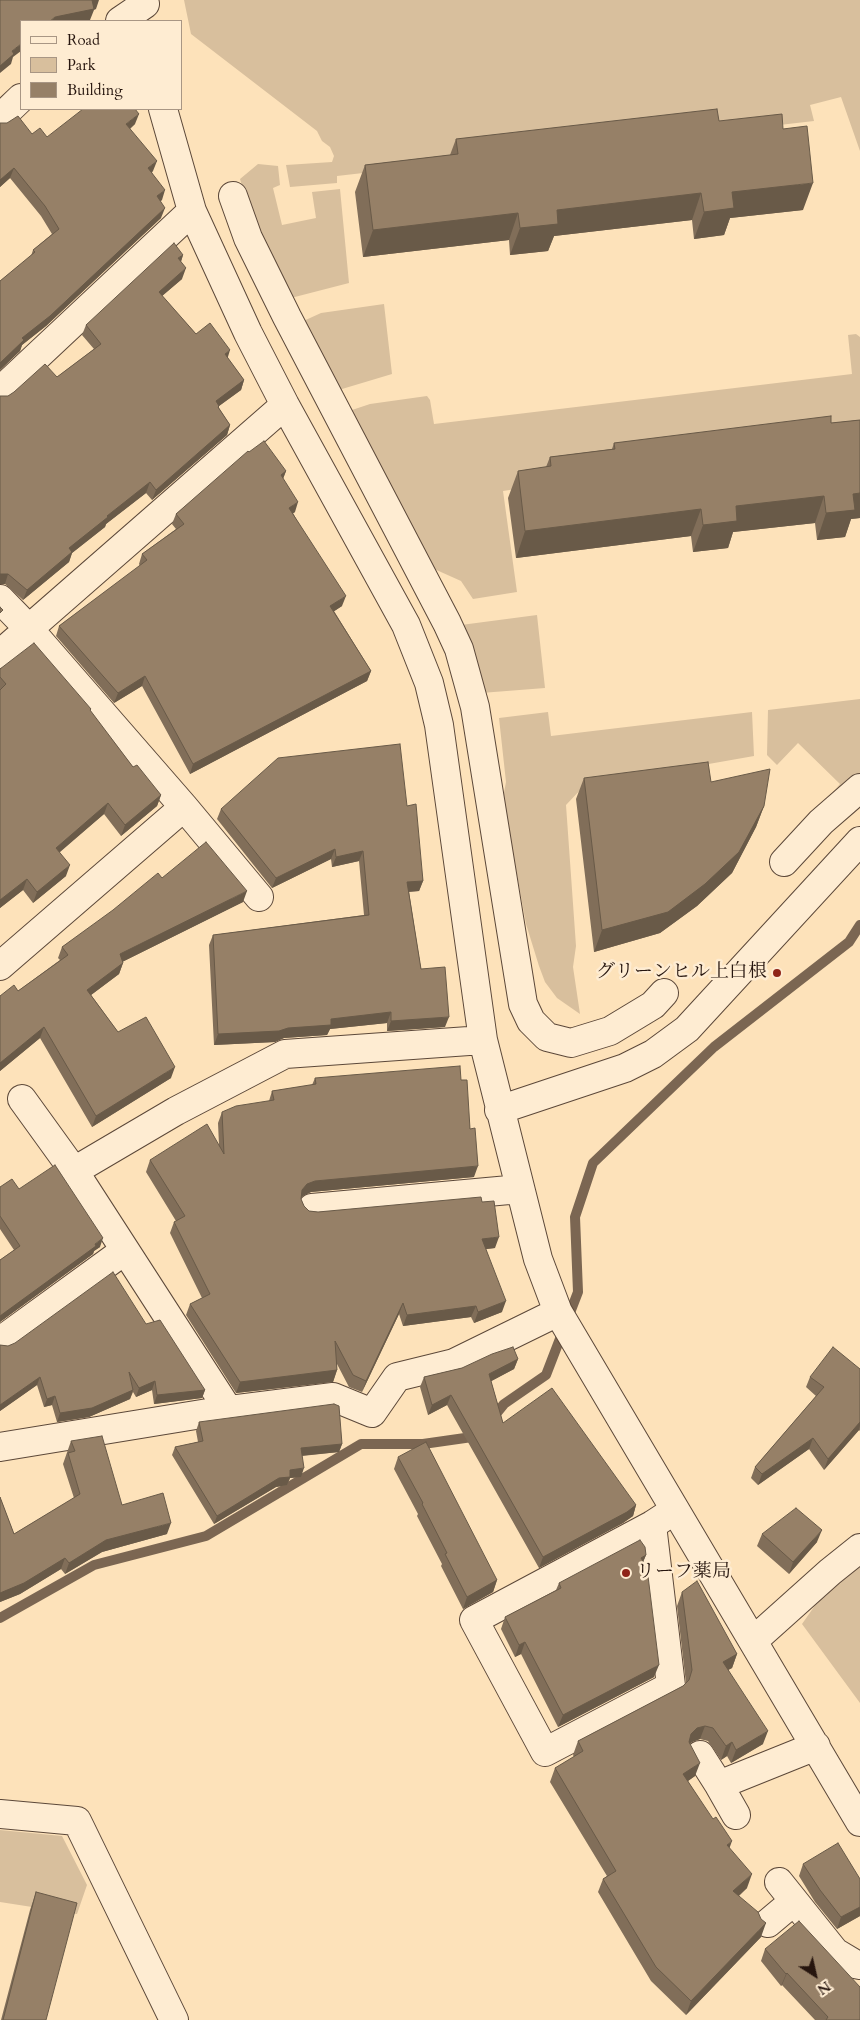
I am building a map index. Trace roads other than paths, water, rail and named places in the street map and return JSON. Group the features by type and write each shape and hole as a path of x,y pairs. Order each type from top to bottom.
{"street":[{"path":"122,20 146,9"},
{"path":"0,118 20,99"},
{"path":"163,110 192,211 248,334 406,625 429,683 439,725 483,1040 499,1110 538,1259 558,1312 860,1822"},
{"path":"232,196 248,238 282,308 459,649 475,707 522,995 531,1021 547,1037 571,1043 610,1031 653,1005 664,993"},
{"path":"0,391 192,211"},
{"path":"0,654 285,405"},
{"path":"0,599 29,629 184,807 259,897"},
{"path":"784,862 821,822 860,788"},
{"path":"0,966 184,807"},
{"path":"499,1110 625,1068 653,1054 687,1029 860,841"},
{"path":"74,1171 176,1111 285,1054 483,1040"},
{"path":"22,1100 74,1171 229,1411"},
{"path":"312,1208 520,1189"},
{"path":"3,1340 124,1251"},
{"path":"0,1447 214,1412 333,1397 372,1413 397,1377 454,1363 558,1312"},
{"path":"652,1525 671,1686 545,1752 474,1620 652,1525 675,1510"},
{"path":"753,1641 830,1572 860,1548"},
{"path":"719,1785 816,1746"},
{"path":"700,1755 736,1815"},
{"path":"0,1814 77,1821 174,2020"},
{"path":"768,1923 786,1892 835,1952 855,1964 860,1964"}],"waterway":[{"path":"491,1420 504,1404 546,1375 578,1292 575,1217 593,1163 714,1047 849,942 860,925"},
{"path":"0,1618 94,1565 206,1536 361,1444 423,1444 479,1436"}],"place":[{"name":"グリーンヒル上白根","path":"777,973"},
{"name":"リーフ薬局","path":"626,1573"}]}
